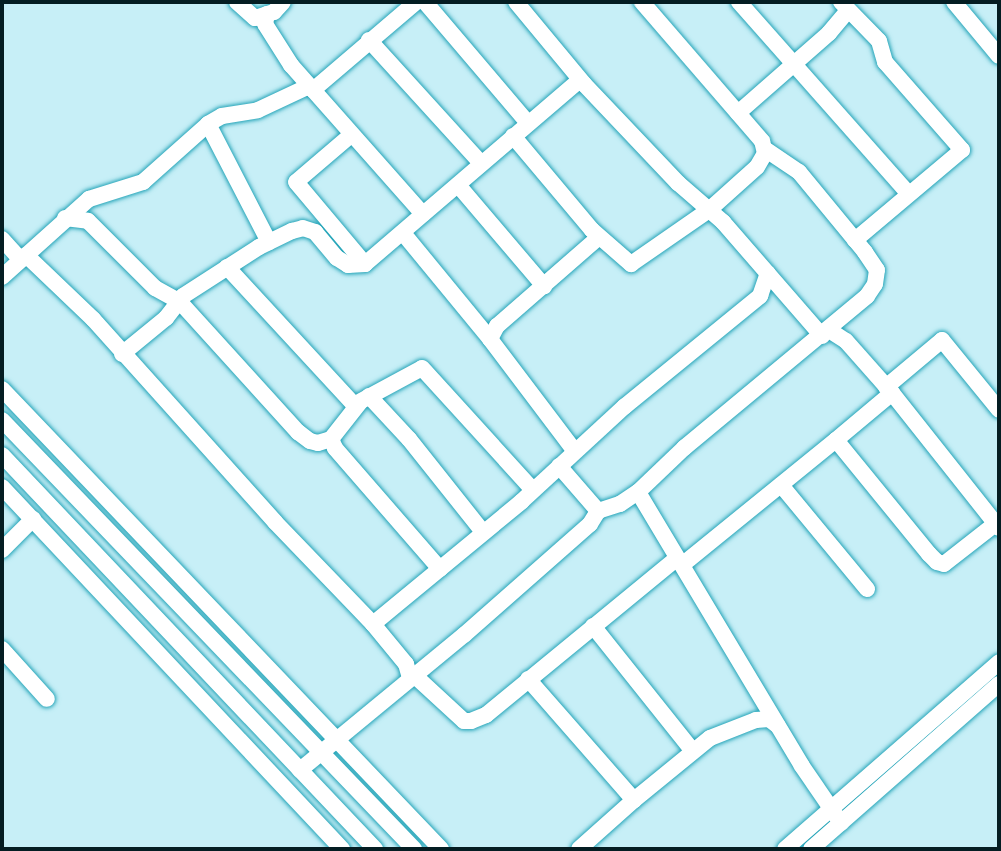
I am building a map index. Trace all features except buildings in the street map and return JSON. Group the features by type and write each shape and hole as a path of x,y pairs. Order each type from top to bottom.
{"street":[{"path":"237,2 255,18 267,15 284,2"},
{"path":"2,277 65,218 99,193 143,182 208,124 222,116 258,110 311,88 416,2"},
{"path":"425,2 528,123"},
{"path":"739,2 909,194"},
{"path":"954,2 999,56"},
{"path":"522,4 580,80 678,183 709,210 825,333 846,341 998,524 944,564 937,562 836,440"},
{"path":"300,770 590,524 598,511 620,504 638,492 684,448 856,308 875,284 877,270 855,240 799,172 765,149 762,141 648,4"},
{"path":"738,114 830,33 845,6 878,41 885,62 962,150 855,240"},
{"path":"267,15 265,24 278,47 351,135 423,214"},
{"path":"369,40 481,163"},
{"path":"122,354 150,333 183,296 269,242 303,228 315,232 337,258 348,265 365,264 580,80"},
{"path":"208,124 269,242"},
{"path":"351,135 296,182 365,264"},
{"path":"513,136 599,237 631,264 709,210 757,167 765,149"},
{"path":"458,185 544,286"},
{"path":"65,218 88,221 155,288 180,302 298,432 310,441 318,443 331,439 363,401 422,368 533,490"},
{"path":"403,233 490,339 574,450"},
{"path":"490,339 497,327 599,237"},
{"path":"2,239 93,318 122,354 275,522 373,624 406,664 412,676 459,717 471,722 486,715 593,626 781,485 836,440 942,340 999,410"},
{"path":"227,267 363,401 415,447 483,532"},
{"path":"373,624 533,490 574,450 761,296 768,273"},
{"path":"2,388 441,849"},
{"path":"2,420 414,849"},
{"path":"331,439 348,464 440,569"},
{"path":"2,454 374,849"},
{"path":"559,466 598,511"},
{"path":"781,485 867,589"},
{"path":"2,487 342,849"},
{"path":"638,492 778,726 841,823"},
{"path":"2,550 33,519"},
{"path":"593,626 692,750"},
{"path":"2,649 47,699"},
{"path":"785,849 999,662"},
{"path":"528,679 634,800"},
{"path":"811,849 999,684"},
{"path":"579,849 692,750 724,731 756,720 769,719 778,726"}]}
